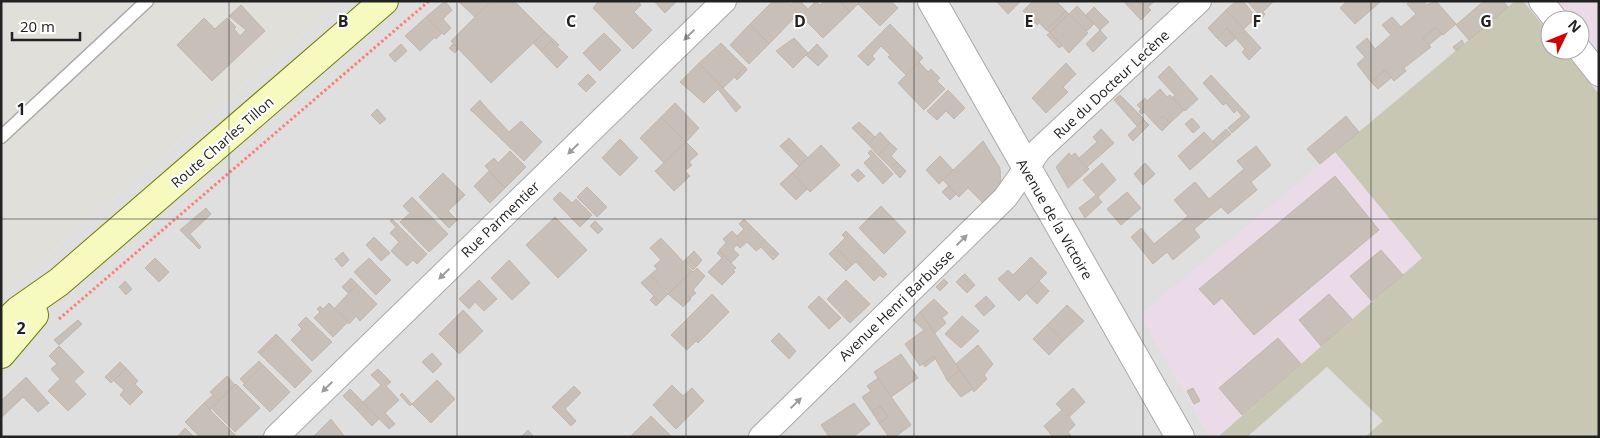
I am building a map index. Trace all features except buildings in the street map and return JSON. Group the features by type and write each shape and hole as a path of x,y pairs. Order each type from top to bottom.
{"main road":[{"name":"Route Charles Tillon","path":"1,327 19,310 59,282 384,1"},
{"name":"Route Charles Tillon","path":"1,354 59,282"}],"street":[{"name":"Rue Parmentier","path":"276,437 724,1"},
{"name":"Avenue de la Victoire","path":"932,1 1180,437"},
{"name":"Rue du Docteur Lecène","path":"1027,170 1039,150 1199,1"},
{"path":"1588,60 1599,74"},
{"name":"Avenue Henri Barbusse","path":"761,437 1005,198 1027,170"}],"lane":[{"path":"1,137 147,1"}],"path":[{"path":"56,322 429,1"}],"shaded area":[{"path":"1,1 340,1 1,296"},
{"path":"340,1 1541,1 1545,10 1540,10 1540,60 1588,60 1591,64 1404,234 1140,314 1210,437 1,437 1,296"},
{"path":"1515,1 1523,1 1540,22 1540,60 1571,60 1599,94 1599,437 1365,437 1383,421 1327,367 1247,437 1218,437 1422,258 1335,152"},
{"path":"1541,1 1599,1 1599,437 1365,437 1383,421 1327,367 1247,437 1210,437 1140,315 1335,152 1404,234 1591,64 1588,60 1590,60 1590,10 1548,10"},
{"path":"1327,367 1384,421 1365,437 1247,437"}]}
